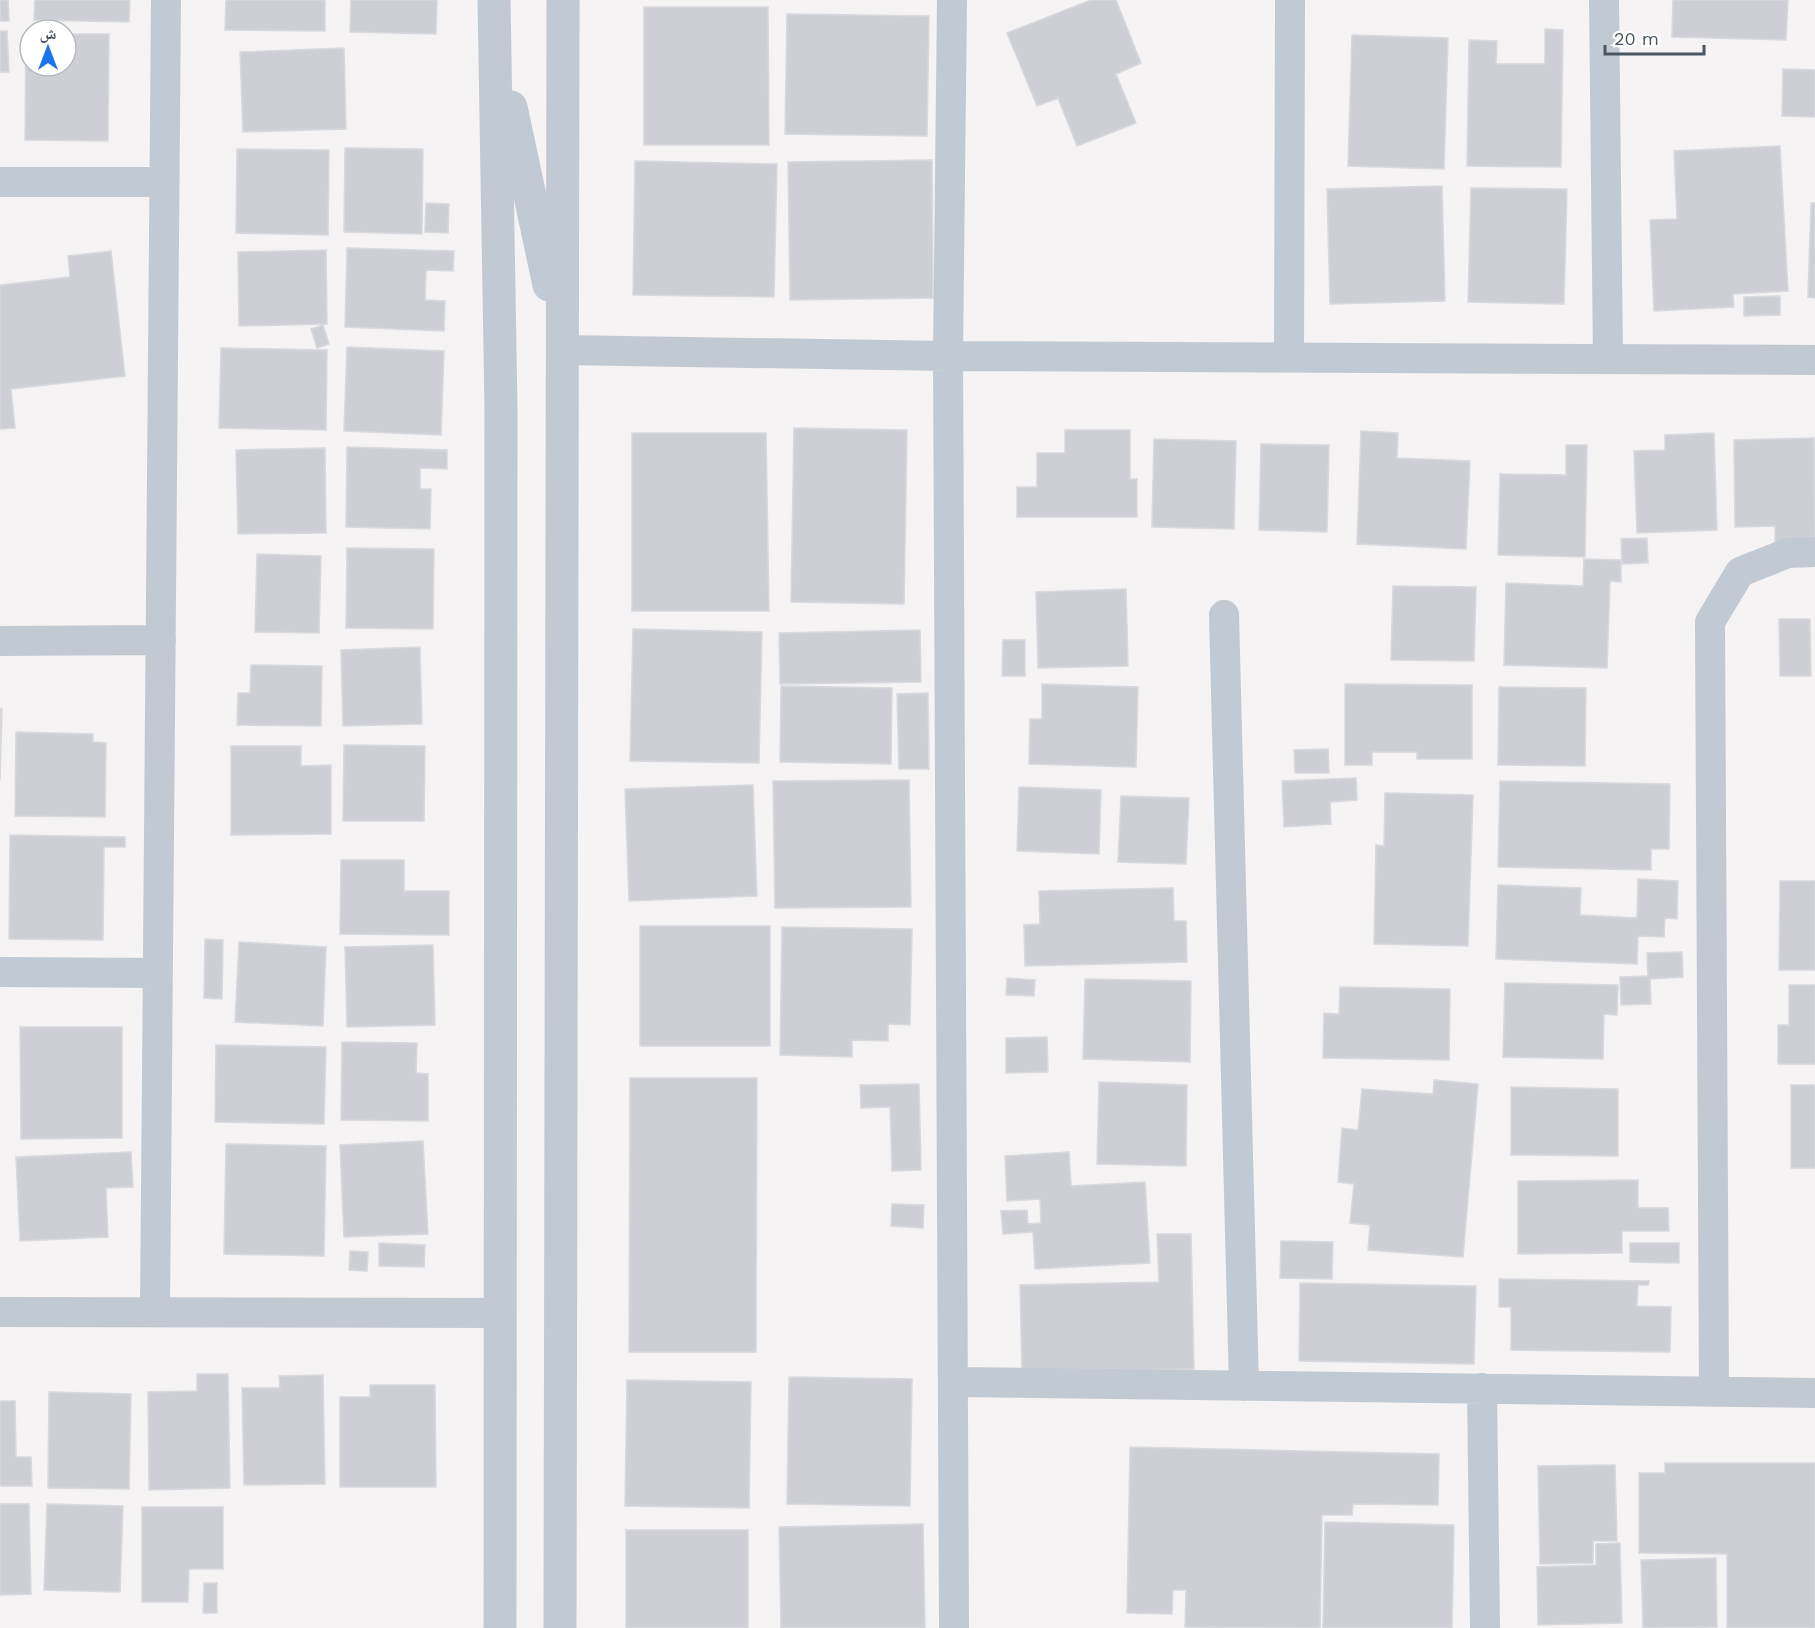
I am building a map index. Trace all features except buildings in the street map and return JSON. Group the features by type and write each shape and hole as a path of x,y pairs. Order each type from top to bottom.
{"street":[{"path":"155,1312 166,0"},
{"path":"560,1628 563,0"},
{"path":"952,0 948,356 954,1628"},
{"path":"1289,356 1290,0"},
{"path":"1604,0 1608,359"},
{"path":"495,16 562,350"},
{"path":"495,16 501,408 500,1628"},
{"path":"0,182 164,182"},
{"path":"562,350 948,356 1815,360"},
{"path":"1714,1392 1710,622 1740,572 1788,553 1815,552"},
{"path":"1224,615 1244,1386"},
{"path":"0,641 161,640"},
{"path":"0,972 158,973"},
{"path":"0,1312 501,1313"},
{"path":"954,1382 1815,1393"},
{"path":"1482,1388 1485,1628"}]}
